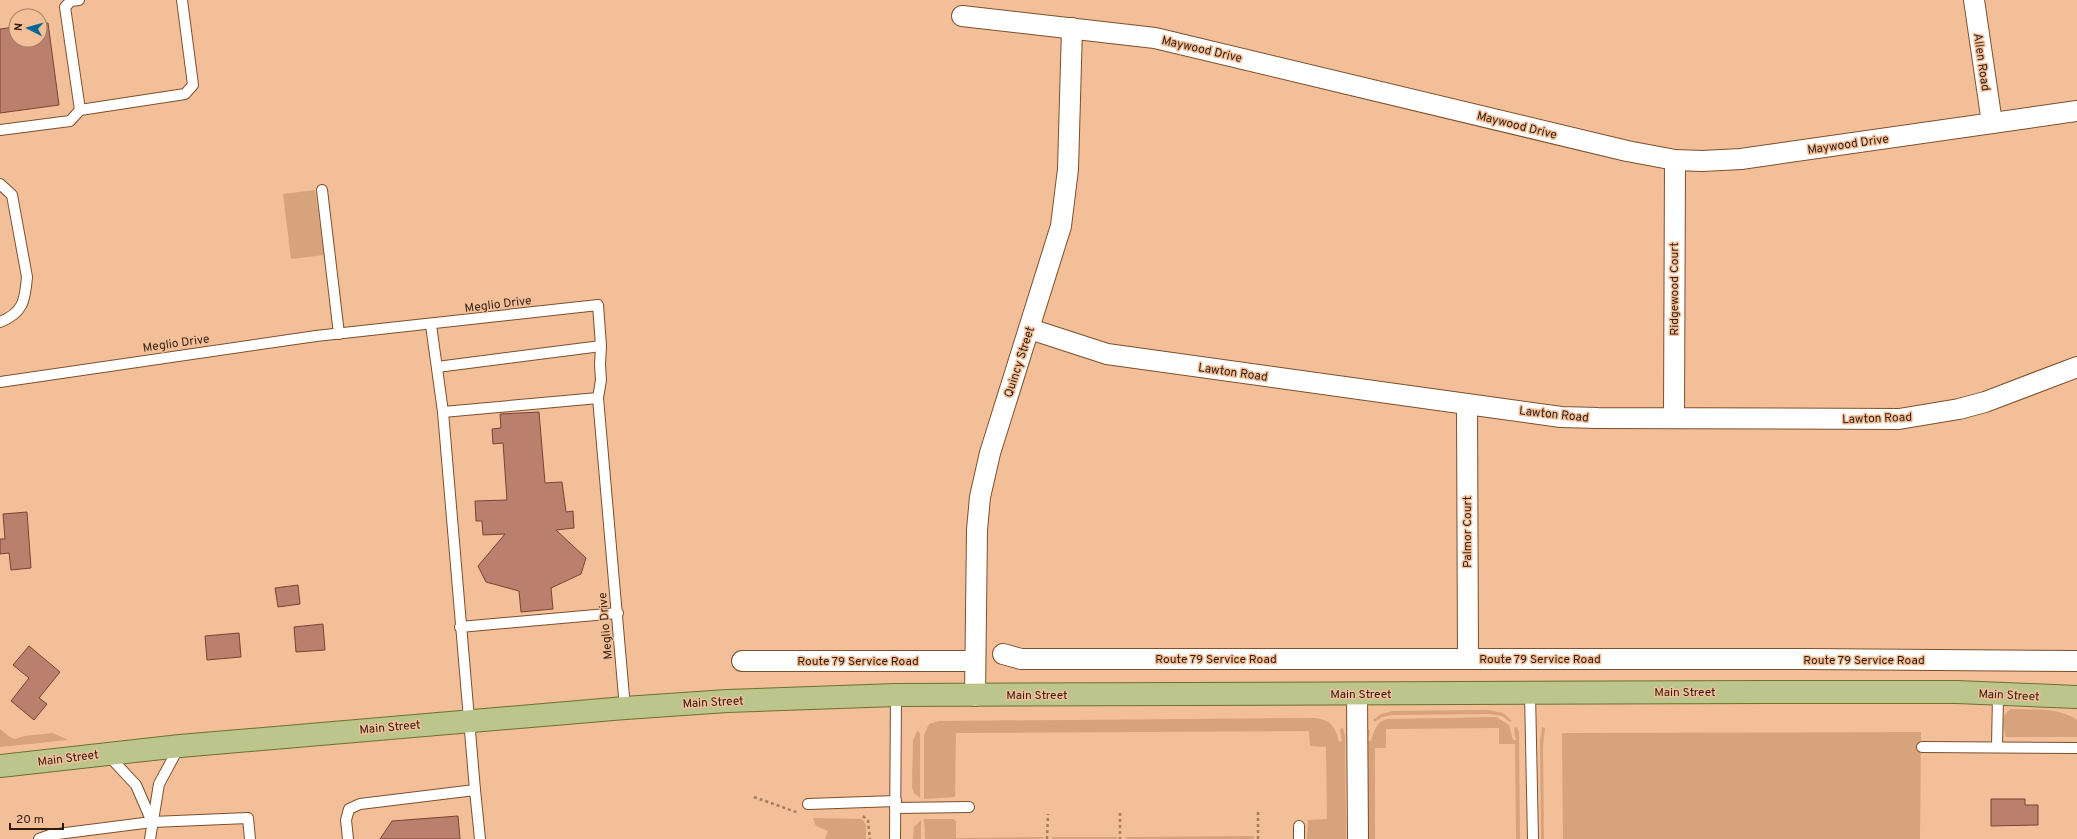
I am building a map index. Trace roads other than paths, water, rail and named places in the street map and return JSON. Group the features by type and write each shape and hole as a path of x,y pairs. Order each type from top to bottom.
{"main road":[{"name":"Main Street","path":"0,766 106,753 469,720 726,701 896,696 1530,693 1933,692 2077,697"}],"street":[{"name":"Allen Road","path":"1974,0 1992,123"},
{"name":"Maywood Drive","path":"962,16 1155,38 1619,150 1675,160 1741,159 2077,111"},
{"name":"Quincy Street","path":"975,696 977,530 980,497 990,453 1061,226 1066,197 1068,169 1072,28"},
{"name":"Ridgewood Court","path":"1674,418 1675,160"},
{"name":"Lawton Road","path":"1030,329 1107,354 1561,416 1870,420 1927,415 1984,402 2077,366"},
{"name":"Palmor Court","path":"1467,404 1468,659"},
{"name":"Route 79 Service Road","path":"1003,654 1021,659 2077,661"},
{"name":"Route 79 Service Road","path":"742,661 975,661"},
{"path":"1357,694 1358,839"}],"lane":[{"path":"79,0 71,1 65,7 80,110"},
{"path":"0,130 70,121 80,110 185,94 193,85 182,0"},
{"path":"0,184 12,195 27,277 26,291 20,310 12,317 0,322"},
{"path":"322,190 339,334"},
{"name":"Meglio Drive","path":"0,382 339,334 431,325 598,305 601,346 601,380 598,398 618,613 625,708"},
{"path":"431,325 443,412 460,627 480,839"},
{"path":"437,367 601,346"},
{"path":"443,412 598,398"},
{"path":"460,627 618,613"},
{"path":"1530,693 1533,839"},
{"path":"1997,747 1998,695"},
{"path":"895,839 896,696"},
{"path":"150,839 159,784 180,746"},
{"path":"1922,747 2077,748"},
{"path":"106,753 136,785 152,822"},
{"path":"348,839 346,820 350,809 360,804 475,790"},
{"path":"808,804 969,807"},
{"path":"39,839 50,835 88,835 152,822 248,818 250,839"},
{"path":"1299,826 1299,839"}]}
